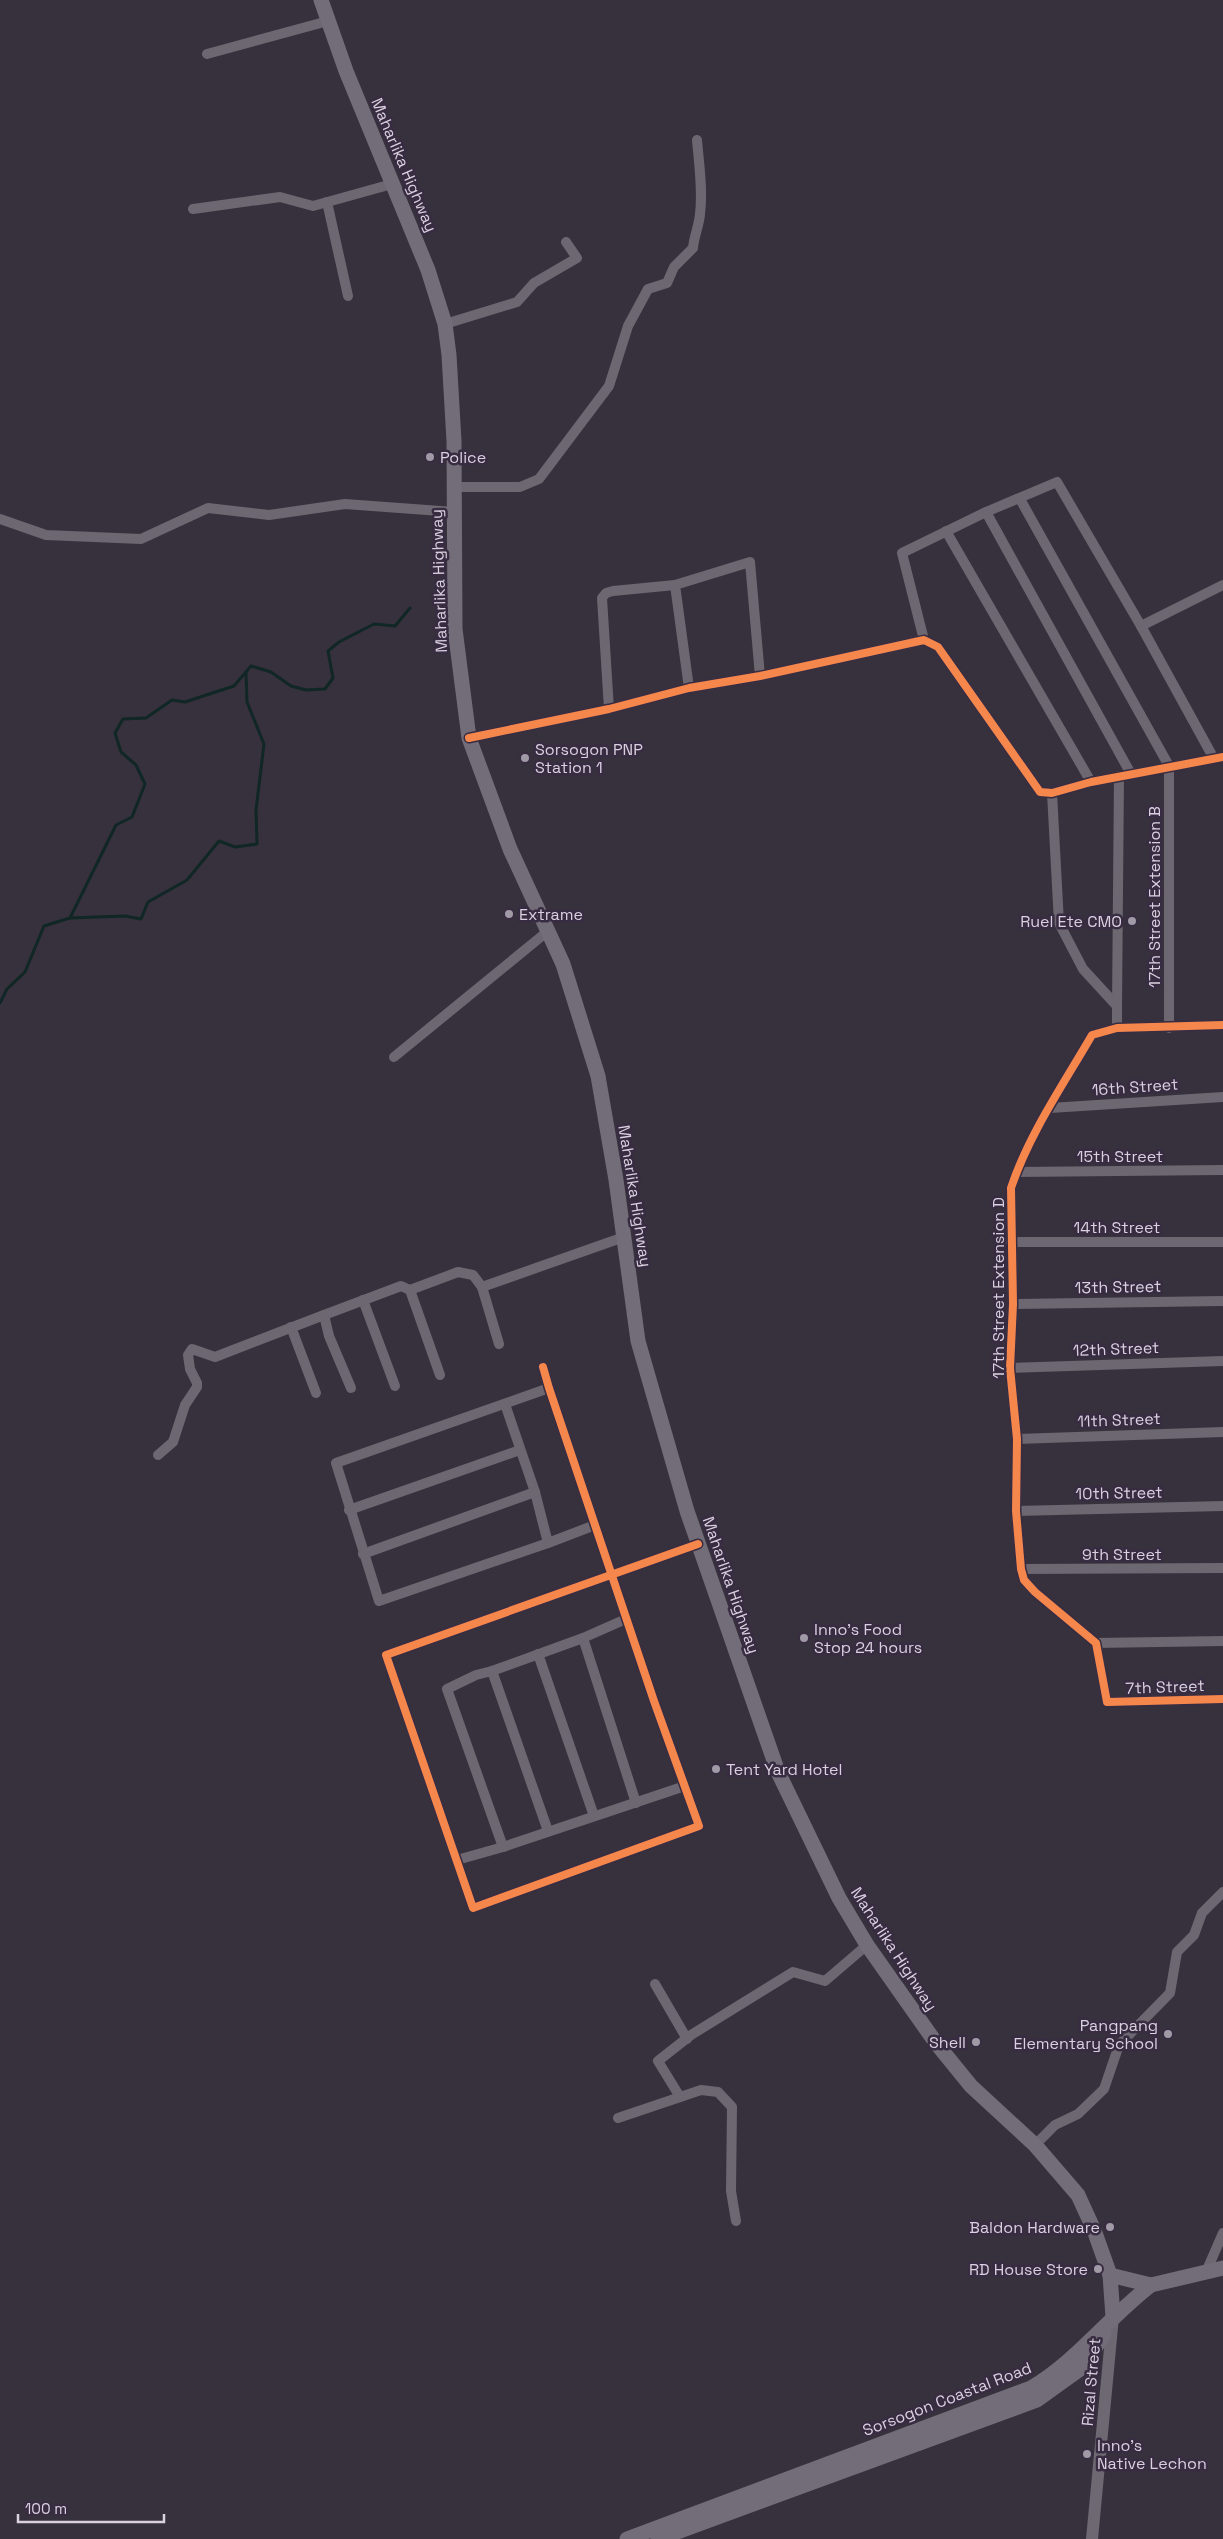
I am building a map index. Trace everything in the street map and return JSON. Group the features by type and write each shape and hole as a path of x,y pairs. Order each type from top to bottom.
{"highway":[{"name":"Maharlika Highway","path":"321,0 392,184 428,270 445,324 452,406 455,629 469,738 510,849 563,964 598,1076 624,1237 638,1341 698,1544 778,1772 839,1898 867,1945 912,2011 971,2086 1035,2145 1078,2195 1094,2230 1110,2275 1113,2317"},
{"path":"1113,2317 1151,2285 1223,2268"},
{"path":"1110,2275 1151,2285"},
{"name":"Sorsogon Coastal Road","path":"627,2539 1031,2388 1061,2369 1113,2317"},
{"name":"Sorsogon Coastal Road","path":"658,2539 1037,2400 1083,2367 1096,2349 1113,2317"}],"main road":[{"name":"Rizal Street","path":"1092,2539 1113,2317"}],"street":[{"path":"207,54 328,21"},
{"path":"454,487 520,487 539,479 609,386 628,326 648,289 667,283 674,267 693,248 694,234 700,214 701,178 696,140"},
{"path":"193,209 280,197 313,206 392,184"},
{"path":"327,202 348,296"},
{"path":"445,324 517,302 534,283 577,258 566,242"},
{"path":"469,738 609,708 689,688 760,676 924,640 938,647 1040,792 1052,792 1119,776 1218,757 1057,482 986,512 902,552 924,640"},
{"path":"1020,499 1170,766"},
{"path":"0,519 46,535 141,539 208,508 269,515 345,504 454,512"},
{"path":"986,512 1131,774"},
{"path":"946,531 1091,782"},
{"path":"609,708 602,598 612,591 676,585 750,562 760,676"},
{"path":"676,585 689,688"},
{"path":"1142,626 1223,585"},
{"name":"17th Street Extension B","path":"1169,1028 1170,766"},
{"path":"1117,1028 1119,776"},
{"path":"1052,792 1059,922 1083,969 1117,1006"},
{"path":"394,1057 548,931"},
{"name":"17th Street Extension D","path":"1096,1643 1035,1592 1024,1580 1020,1569 1016,1511 1017,1439 1010,1368 1013,1304 1011,1188 1017,1172 1050,1108 1092,1036 1117,1028 1223,1025"},
{"name":"16th Street","path":"1050,1108 1223,1097"},
{"name":"15th Street","path":"1017,1172 1223,1170"},
{"path":"482,1288 624,1237"},
{"name":"14th Street","path":"1012,1242 1223,1242"},
{"path":"158,1455 173,1442 185,1405 197,1387 190,1369 188,1355 192,1350 215,1357 401,1286 410,1290 458,1272 473,1274 482,1288 500,1344"},
{"path":"410,1290 440,1375"},
{"path":"363,1300 395,1386"},
{"name":"13th Street","path":"1013,1304 1223,1301"},
{"path":"324,1315 329,1336 351,1388"},
{"path":"291,1328 316,1393"},
{"name":"12th Street","path":"1010,1368 1223,1361"},
{"path":"543,1366 613,1574 626,1619 699,1826 472,1908 386,1655 613,1574 698,1544"},
{"path":"549,1388 336,1463 363,1554 379,1601 548,1544 595,1525"},
{"path":"505,1404 535,1492 548,1544"},
{"name":"11th Street","path":"1017,1439 1223,1432"},
{"path":"349,1510 520,1450"},
{"path":"363,1554 535,1492"},
{"name":"10th Street","path":"1016,1511 1223,1506"},
{"name":"9th Street","path":"1020,1569 1223,1568"},
{"path":"503,1847 447,1689 476,1674 492,1671 583,1638 626,1619"},
{"path":"583,1638 636,1803"},
{"path":"1096,1643 1223,1641"},
{"name":"7th Street","path":"1096,1643 1107,1702 1223,1699"},
{"path":"538,1654 594,1816"},
{"path":"492,1671 548,1831"},
{"path":"457,1860 503,1847 685,1786"},
{"path":"1035,2145 1055,2125 1078,2114 1104,2089 1119,2045 1170,1993 1177,1952 1194,1935 1202,1914 1223,1892"},
{"path":"680,2097 658,2061 687,2039 793,1972 825,1980 867,1945"},
{"path":"655,1984 687,2039"},
{"path":"618,2118 701,2090 718,2092 732,2107 731,2191 736,2221"},
{"path":"1206,2272 1223,2233"}],"waterway":[{"path":"0,1003 7,989 25,972 44,926 70,918 116,825 132,817 145,784 136,765 121,752 115,733 123,719 146,718 172,700 185,702 234,686 251,666 271,672 291,686 306,690 325,689 333,678 328,651 339,642 374,624 395,626 410,608"},
{"path":"70,918 125,916 141,919 148,902 187,880 219,841 235,847 257,844 256,810 264,744 247,702 246,673"}],"cycle path":[{"path":"469,738 609,709 689,688 760,676 924,640 938,647 1040,792 1052,793 1091,782 1223,757"},
{"path":"1223,1025 1117,1028 1092,1035 1037,1129 1018,1168 1011,1188 1013,1304 1010,1368 1017,1439 1016,1511 1021,1569 1024,1580 1035,1592 1096,1643 1107,1702 1223,1699"},
{"path":"543,1367 549,1388 654,1701 699,1826 473,1908 386,1655 698,1544"}],"place":[{"name":"Police","path":"430,457"},
{"name":"Sorsogon PNP Station 1","path":"525,758"},
{"name":"Extrame","path":"509,914"},
{"name":"Ruel Ete CMO","path":"1132,921"},
{"name":"Inno’s Food Stop 24 hours","path":"804,1638"},
{"name":"Tent Yard Hotel","path":"716,1769"},
{"name":"Pangpang Elementary School","path":"1168,2034"},
{"name":"Shell","path":"976,2042"},
{"name":"Baldon Hardware","path":"1110,2227"},
{"name":"RD House Store","path":"1098,2269"},
{"name":"Inno's Native Lechon","path":"1087,2454"}]}
